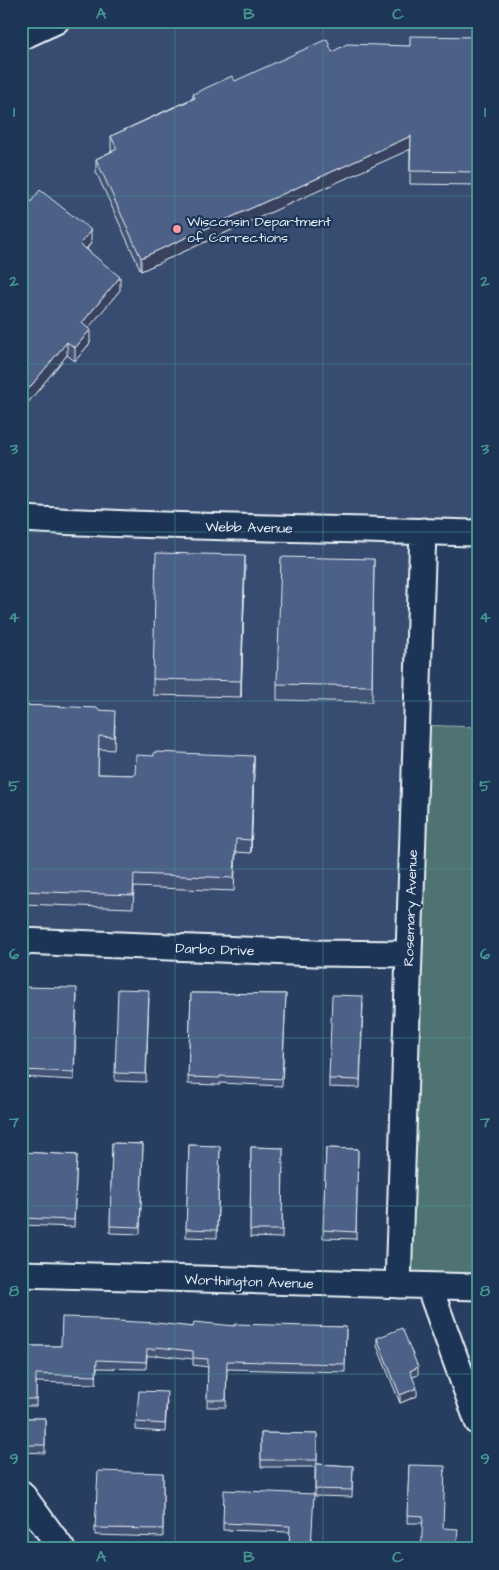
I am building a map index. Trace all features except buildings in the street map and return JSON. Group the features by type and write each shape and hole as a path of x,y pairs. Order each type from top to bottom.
{"street":[{"path":"21,37 56,21"},
{"name":"Webb Avenue","path":"21,519 105,524 478,533"},
{"name":"Rosemary Avenue","path":"398,1285 422,531"},
{"name":"Darbo Drive","path":"21,941 315,953 409,954"},
{"name":"Worthington Avenue","path":"21,1274 478,1287"},
{"path":"429,1286 478,1422"},
{"path":"21,1493 62,1549"}],"shaded area":[{"path":"56,21 478,21 478,533 423,531 409,954 21,941 21,37"}],"green space":[{"path":"416,725 478,727 478,1287 398,1285"}],"place":[{"name":"Wisconsin Department of Corrections","path":"177,229"}]}
